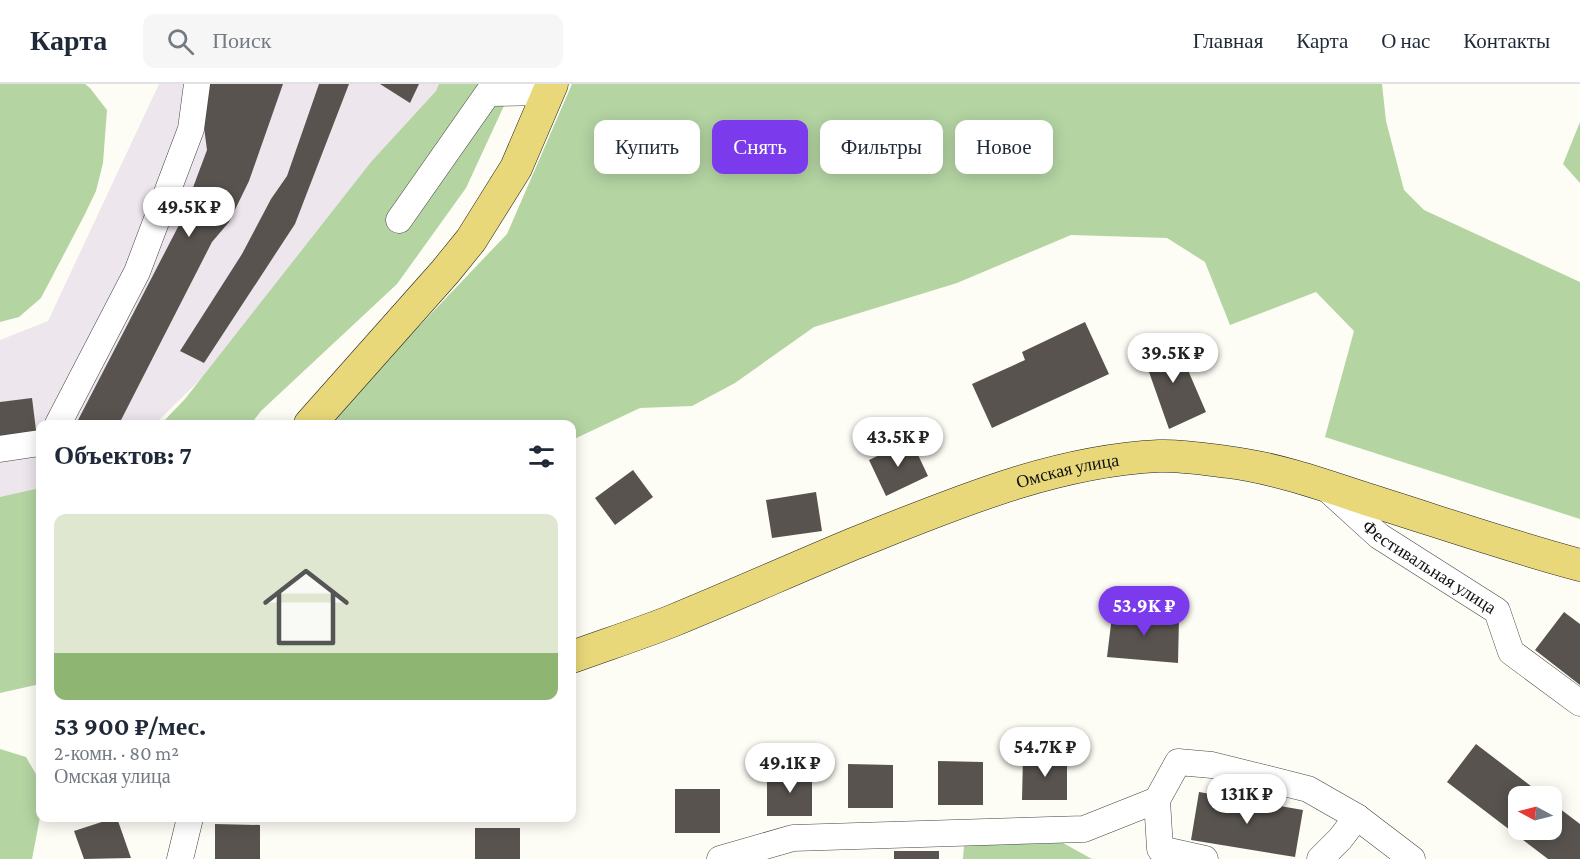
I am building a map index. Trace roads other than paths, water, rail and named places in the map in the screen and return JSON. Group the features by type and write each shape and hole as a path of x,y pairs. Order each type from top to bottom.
{"main road":[{"path":"314,420 471,240 516,168 550,88"},
{"name":"Омская улица","path":"576,656 670,622 939,510 1058,471 1118,460 1171,456 1264,468 1580,565"}],"street":[{"path":"60,420 136,272 191,129 197,84"},
{"path":"399,220 488,93 550,88"},
{"path":"0,448 36,444"},
{"name":"Фестивальная улица","path":"1321,484 1379,536 1497,611 1510,652 1580,703"},
{"path":"1205,859 1160,849 1157,800 1178,762 1212,765 1308,789 1357,817 1412,859"},
{"path":"720,859 793,838 1084,829 1157,800"},
{"path":"1320,859 1357,817"},
{"path":"180,859 189,822"}]}
